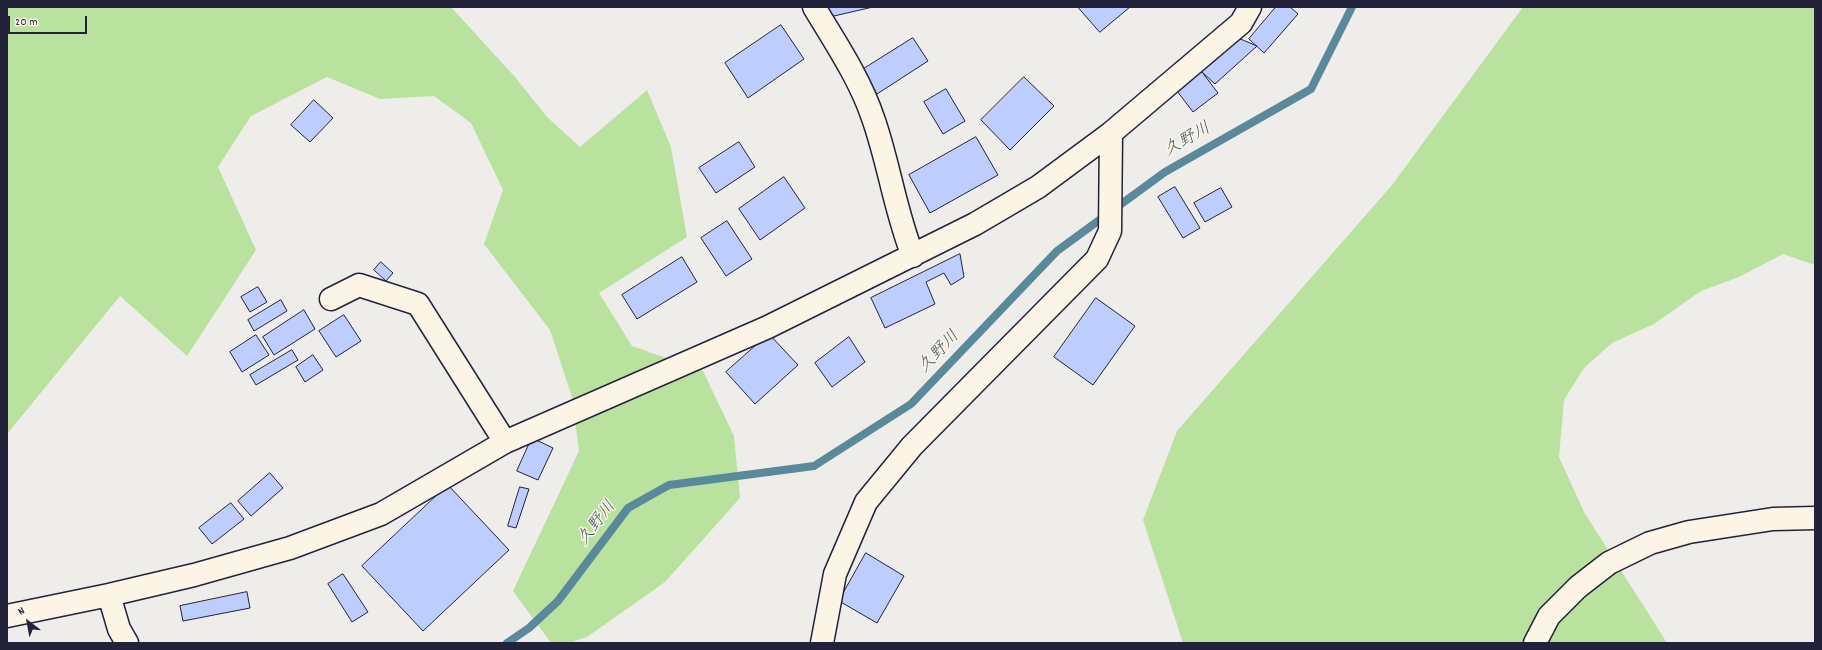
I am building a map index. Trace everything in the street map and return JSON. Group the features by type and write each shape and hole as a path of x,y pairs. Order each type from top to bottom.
{"street":[{"path":"814,7 849,65 873,116 904,232 913,256"},
{"path":"7,616 109,595 194,575 290,548 381,514 505,442 768,327 913,256 975,224 1038,187 1111,133 1241,24 1250,7"},
{"path":"822,643 835,574 866,502 912,446 1097,259 1110,231 1111,133"},
{"path":"331,299 360,285 418,304 505,442"},
{"path":"1534,643 1549,616 1578,587 1609,563 1650,543 1689,532 1773,519 1815,518"},
{"path":"109,595 123,636"}],"green space":[{"path":"7,7 451,7 515,77 547,117 580,147 647,90 671,147 687,237 599,293 632,346 703,371 734,436 740,498 665,582 587,637 569,643 551,643 513,591 579,451 572,397 550,330 484,244 503,190 471,123 434,96 380,99 327,77 251,116 218,167 256,250 187,356 120,296 7,434"},
{"path":"1523,7 1815,7 1815,265 1783,254 1739,277 1701,291 1654,324 1612,343 1584,368 1564,400 1559,457 1584,512 1667,643 1183,643 1143,520 1177,431 1392,185"}],"building":[{"path":"828,7 873,7 834,16"},
{"path":"1078,7 1130,7 1100,32"},
{"path":"1276,7 1290,7 1298,14 1264,53 1249,39"},
{"path":"781,25 804,59 748,98 725,63"},
{"path":"913,38 928,61 877,94 862,70"},
{"path":"1238,38 1257,46 1215,84 1202,72"},
{"path":"1202,72 1218,93 1193,112 1177,91"},
{"path":"1024,77 1054,106 1010,150 981,120"},
{"path":"946,89 965,121 943,134 924,102"},
{"path":"314,100 333,118 310,142 291,125"},
{"path":"976,137 998,175 930,213 909,175"},
{"path":"739,142 755,167 716,193 699,168"},
{"path":"784,177 805,208 760,240 739,209"},
{"path":"1175,187 1200,228 1183,238 1158,197"},
{"path":"1221,188 1232,207 1205,222 1194,203"},
{"path":"727,221 752,259 726,276 701,238"},
{"path":"960,254 964,277 951,285 944,273 926,282 935,304 885,328 871,298"},
{"path":"682,257 697,282 637,319 622,295"},
{"path":"381,262 393,273 386,281 374,270"},
{"path":"258,287 267,302 250,312 241,297"},
{"path":"1096,298 1135,326 1093,385 1054,357"},
{"path":"281,300 287,311 254,331 248,320"},
{"path":"304,310 315,329 274,355 263,337"},
{"path":"344,315 361,341 336,357 319,331"},
{"path":"769,334 798,365 755,404 726,372"},
{"path":"256,335 269,355 242,372 230,352"},
{"path":"849,337 865,362 832,387 815,363"},
{"path":"292,350 298,360 256,385 250,375"},
{"path":"313,355 323,370 305,382 296,367"},
{"path":"532,438 553,448 538,480 517,471"},
{"path":"270,473 283,488 251,516 238,501"},
{"path":"448,485 509,550 423,631 362,566"},
{"path":"520,487 529,489 516,528 508,526"},
{"path":"231,503 244,519 212,544 199,528"},
{"path":"866,553 904,576 877,623 839,601"},
{"path":"343,574 368,612 352,622 328,584"},
{"path":"247,592 250,608 183,621 180,606"}],"waterway":[{"name":"久野川","path":"507,643 529,628 558,601 628,508 669,485 814,466 911,404 1057,251 1165,172 1311,89 1352,7"}]}
